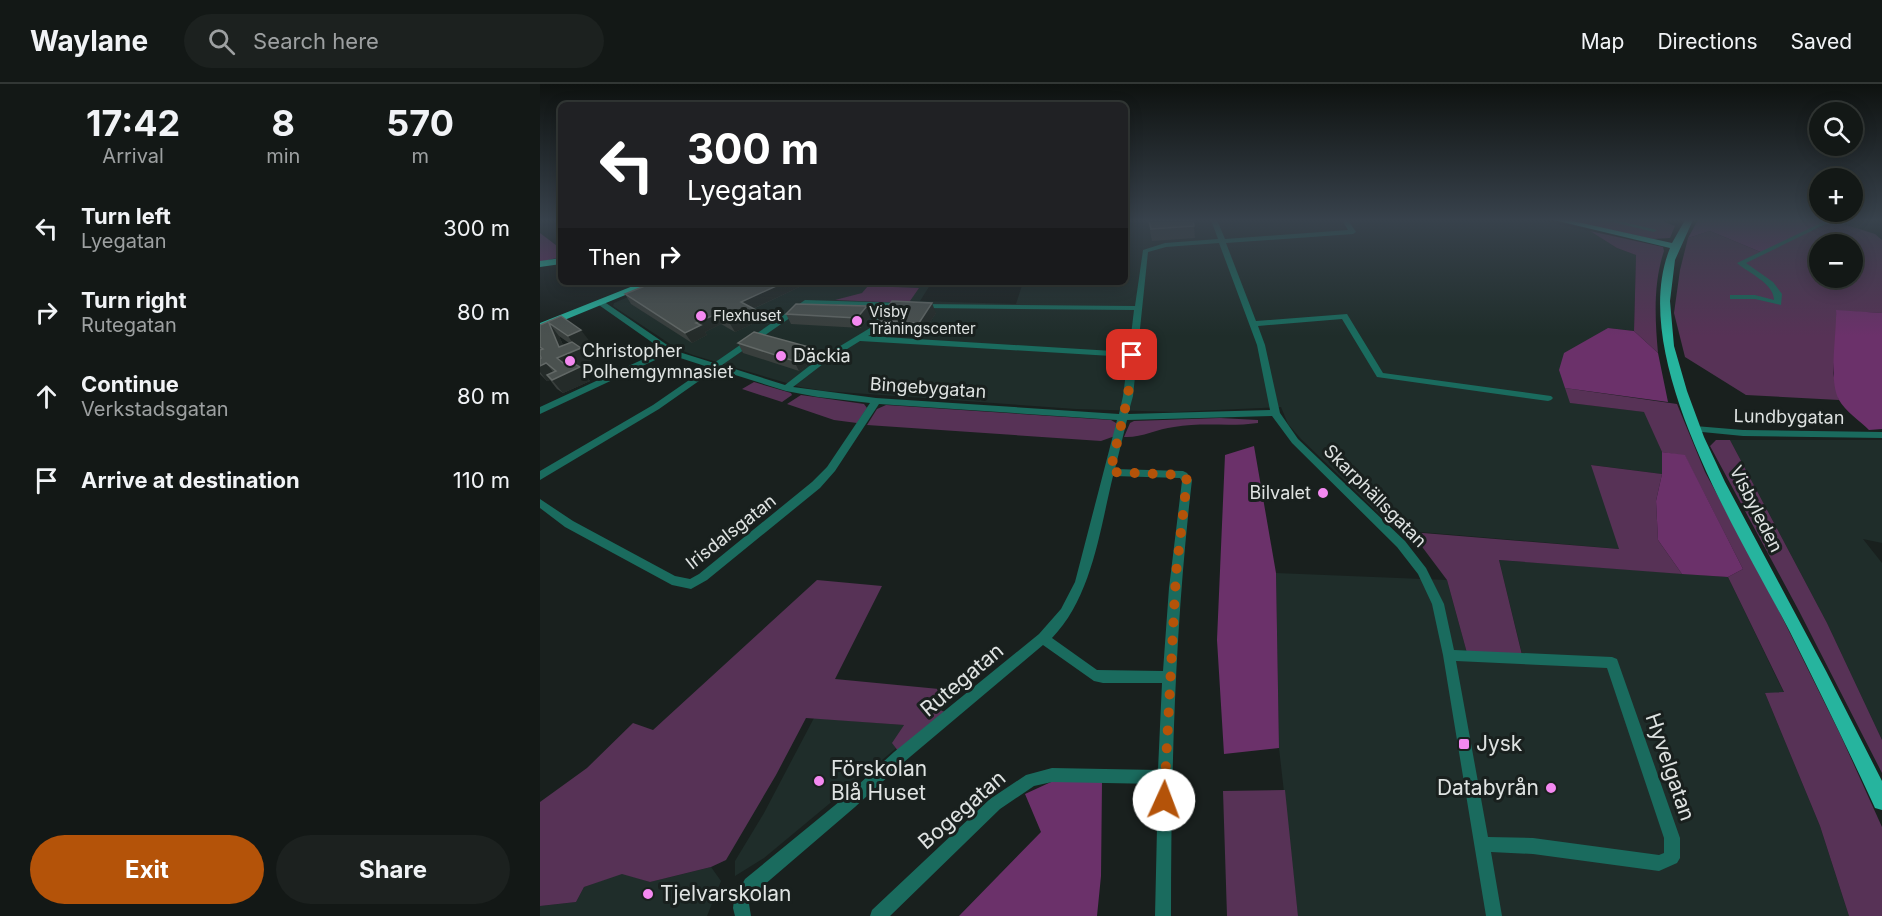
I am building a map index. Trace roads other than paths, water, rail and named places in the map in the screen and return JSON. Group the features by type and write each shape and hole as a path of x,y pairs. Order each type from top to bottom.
{"main road":[{"name":"Visbyleden","path":"1671,259 1667,278 1668,335 1678,379 1695,429 1719,481 1827,689 1882,801"},
{"path":"540,264 558,261"},
{"path":"540,327 645,285"}],"street":[{"name":"Rutegatan","path":"743,916 741,905 743,897 751,885 850,802 899,757 1043,638 1070,606 1081,582 1123,417 1144,259"},
{"name":"Skarphällsgatan","path":"1229,259 1254,324 1275,413 1295,441 1414,559 1438,604 1449,655 1494,916"},
{"path":"1733,297 1748,296 1778,303 1778,294 1770,284 1741,262 1750,259"},
{"path":"540,476 647,413 808,302 1137,308"},
{"name":"Bingebygatan","path":"600,303 669,350 786,388 876,401 1123,417 1275,413"},
{"path":"786,388 820,362 873,330 892,305"},
{"path":"1254,324 1344,316 1380,375 1548,398"},
{"path":"858,338 1132,355"},
{"path":"540,411 669,350"},
{"name":"Irisdalsgatan","path":"540,503 568,524 672,580 691,584 703,577 816,485 831,469 876,401"},
{"name":"Lundbygatan","path":"1695,429 1743,434 1882,435"},
{"path":"1110,472 1183,475 1187,478 1176,574 1169,677 1164,777 1163,916"},
{"path":"1043,638 1094,675 1169,677"},
{"name":"Hyvelgatan","path":"1449,655 1612,663 1672,838 1672,858 1659,863 1561,849 1512,844 1497,847 1482,843"},
{"name":"Bogegatan","path":"878,916 995,804 1031,780 1052,776 1164,777"}],"place":[{"name":"Flexhuset","path":"701,316"},
{"name":"Visby Träningscenter","path":"857,321"},
{"name":"Däckia","path":"781,356"},
{"name":"Christopher Polhemgymnasiet","path":"570,361"},
{"name":"Bilvalet","path":"1323,493"},
{"name":"Jysk","path":"1464,744"},
{"name":"Förskolan Blå Huset","path":"819,781"},
{"name":"Databyrån","path":"1551,788"},
{"name":"Tjelvarskolan","path":"648,894"}]}
